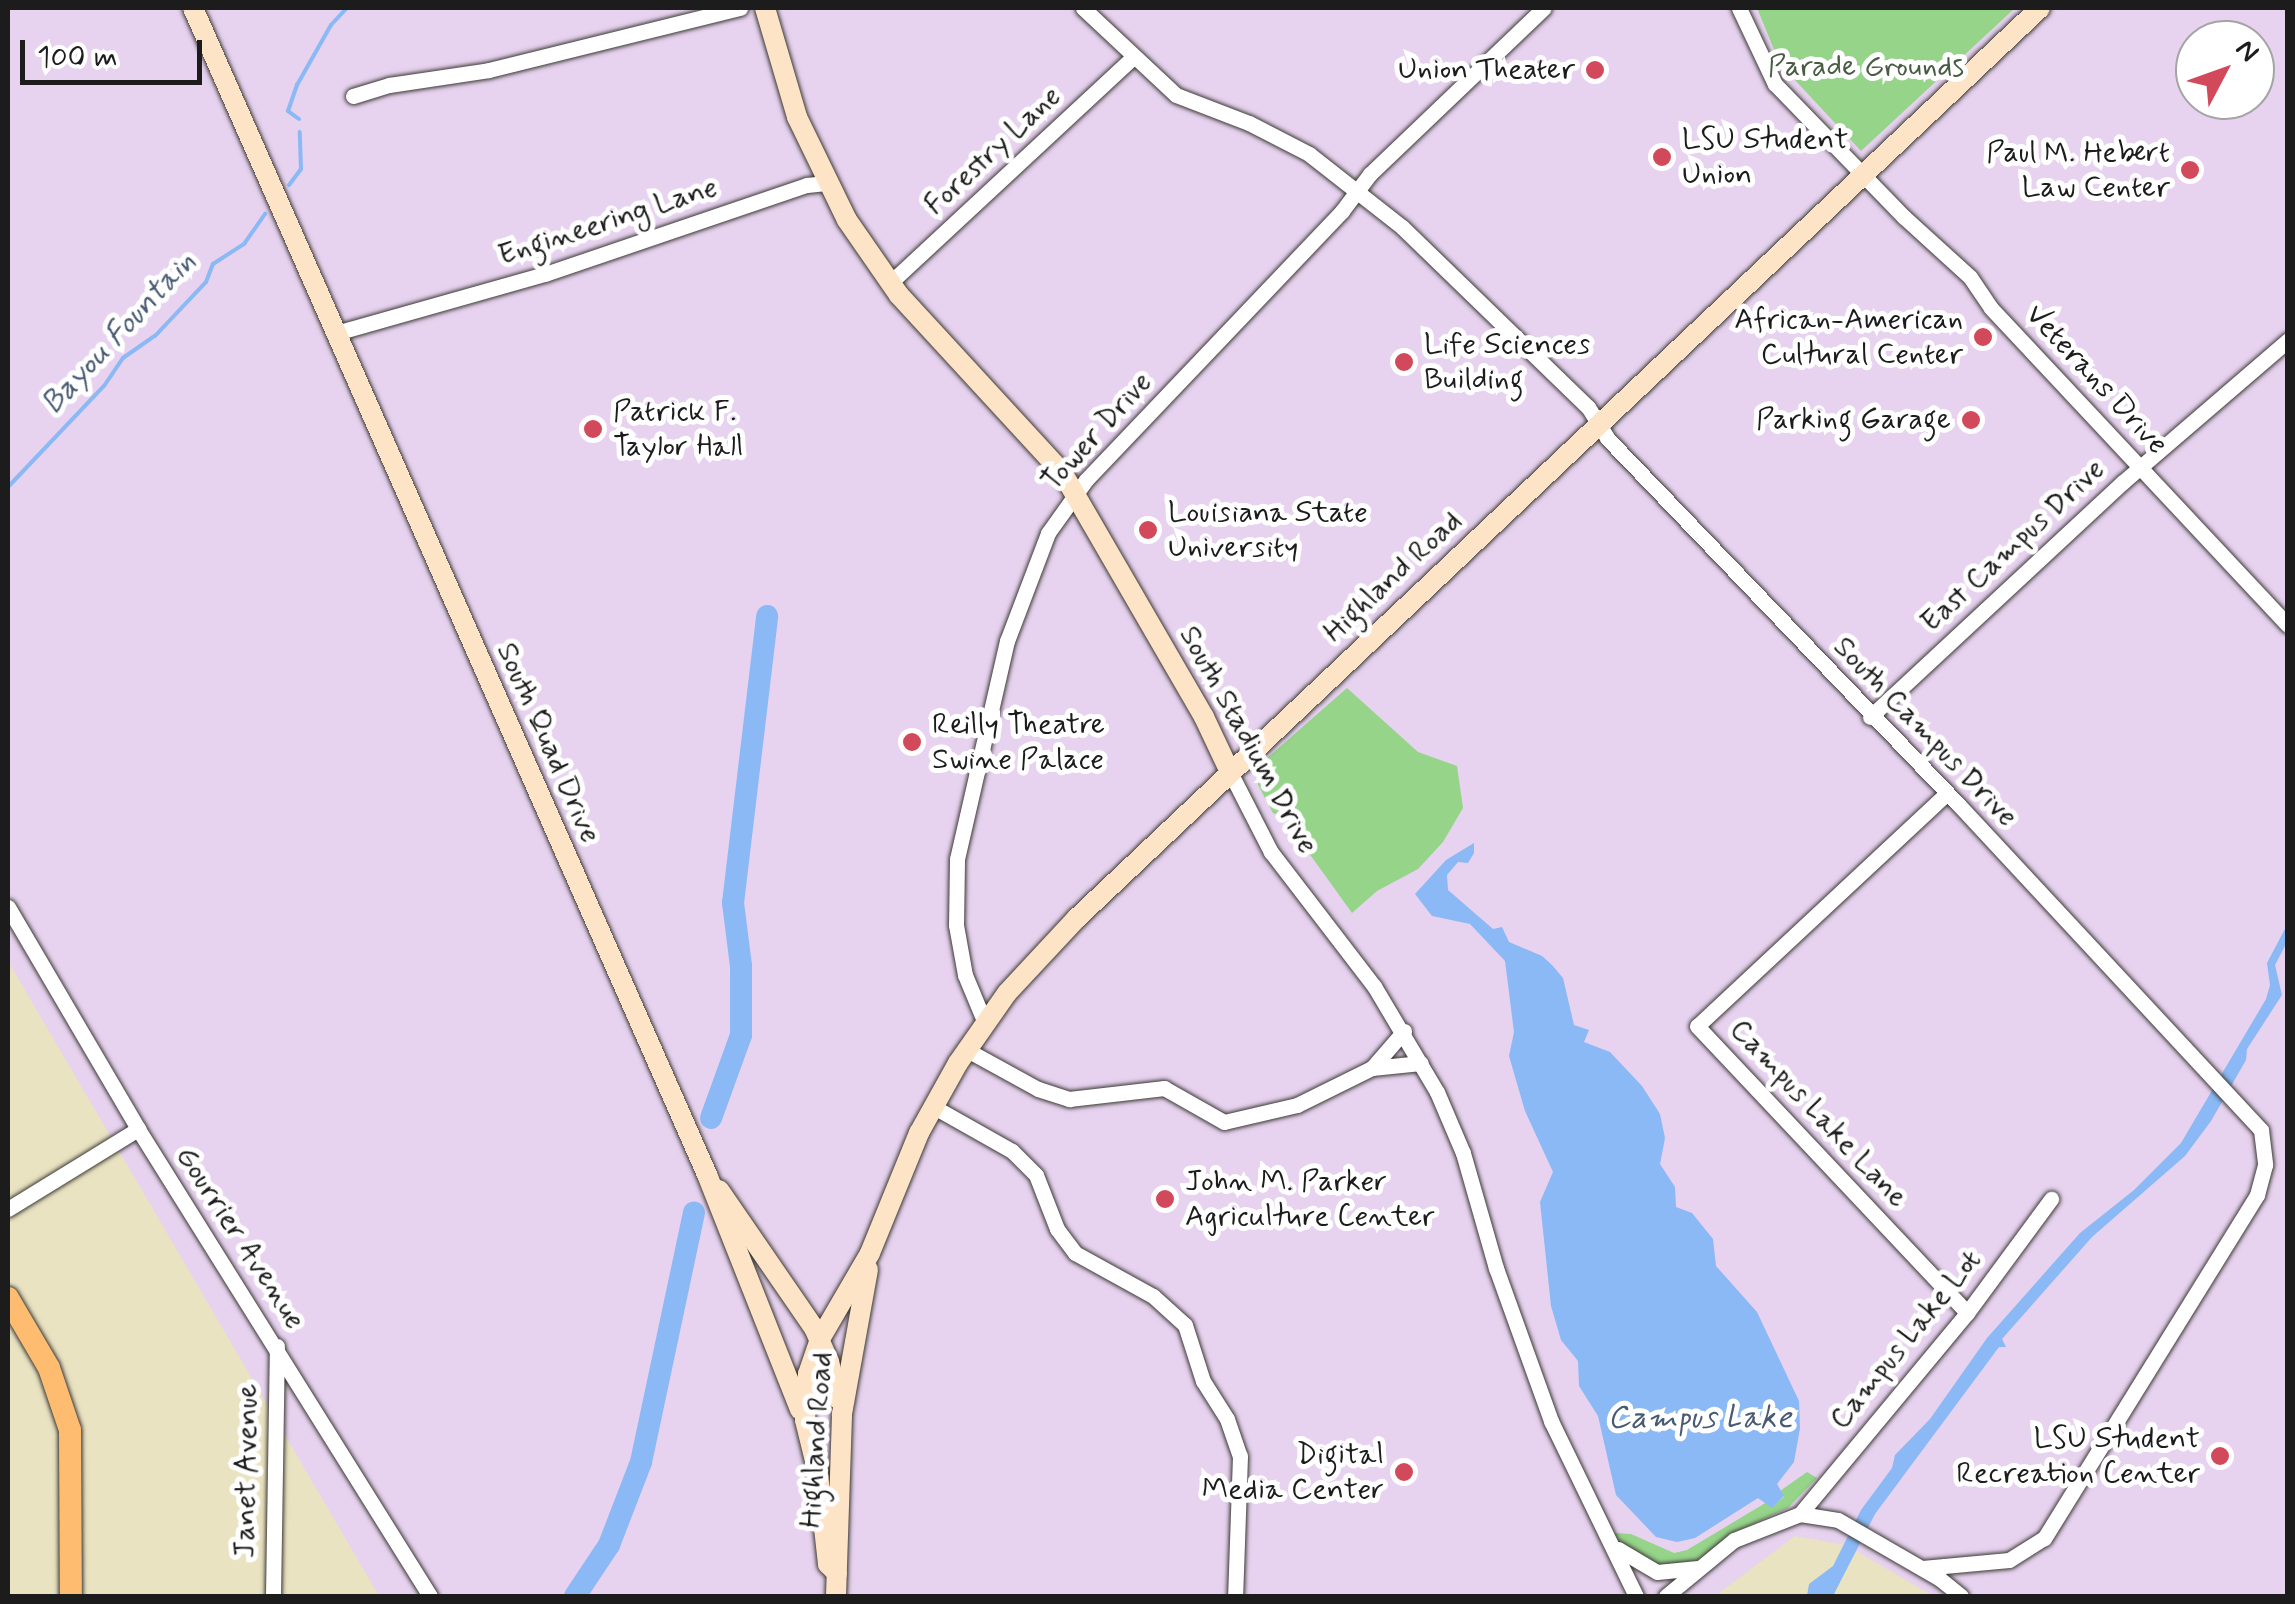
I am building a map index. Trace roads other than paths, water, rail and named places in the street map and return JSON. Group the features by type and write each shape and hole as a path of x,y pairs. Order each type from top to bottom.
{"main road":[{"path":"8,1298 49,1368 70,1430 71,1596"}],"street":[{"name":"South Quad Drive","path":"193,8 708,1177 805,1420"},
{"path":"353,96 389,85 489,70 740,8"},
{"name":"South Stadium Drive","path":"765,8 796,117 826,183 890,283 1062,472 1204,717 1272,852 1404,1031 1422,1063 1463,1153 1496,1268 1550,1420 1636,1596"},
{"name":"South Campus Drive","path":"1084,8 1132,58 1176,95 1248,123 1309,154 1358,190 1566,384 1598,424 1870,717 2261,1130 2264,1177 2257,1195 2050,1530 2036,1546 2010,1560 1922,1568"},
{"name":"Tower Drive","path":"985,1023 965,975 956,925 958,858 1007,642 1039,551 1075,492 1358,190 1544,8"},
{"name":"Veterans Drive","path":"1739,8 1765,70 1863,176 1970,278 1991,308 2288,625"},
{"name":"Highland Road","path":"837,1573 828,1564 804,1391 820,1339 870,1252 898,1178 934,1107 985,1023 1056,938 2040,8"},
{"name":"Forestry Lane","path":"890,283 1132,58"},
{"name":"Engineering Lane","path":"336,333 404,310 545,274 807,185 826,183"},
{"name":"East Campus Drive","path":"1870,717 2140,466 2288,340"},
{"name":"Campus Lake Lane","path":"1946,794 1698,1026 1966,1313"},
{"name":"Gourrier Avenue","path":"8,907 138,1129 430,1596"},
{"path":"1372,1068 1404,1031"},
{"path":"967,1050 1038,1089 1070,1099 1164,1088 1224,1122 1296,1105 1372,1068 1422,1063"},
{"path":"934,1107 1012,1151 1036,1175 1057,1229 1076,1253 1153,1296 1185,1325 1203,1381 1228,1419 1240,1456 1235,1596"},
{"path":"8,1210 138,1129"},
{"name":"South Quad Drive","path":"708,1177 820,1339 842,1414"},
{"name":"Campus Lake Lot","path":"1800,1514 1966,1313 2051,1199"},
{"name":"Highland Road","path":"836,1596 842,1414 870,1252"},
{"name":"Janet Avenue","path":"272,1596 277,1346"},
{"path":"1666,1596 1745,1534 1800,1514 1838,1520 1922,1568 1961,1596"},
{"path":"1614,1546 1627,1558 1657,1572 1701,1567"},
{"path":"1686,1596 1701,1567"}],"water":[{"name":"Campus Lake","path":"1474,843 1468,863 1458,862 1447,875 1448,890 1493,929 1502,927 1509,942 1542,956 1552,965 1563,978 1574,1025 1589,1030 1584,1042 1610,1052 1642,1086 1660,1114 1665,1138 1660,1164 1675,1187 1676,1207 1692,1213 1713,1239 1716,1266 1757,1312 1799,1401 1800,1428 1794,1462 1777,1484 1784,1496 1772,1508 1758,1498 1695,1538 1677,1542 1656,1537 1616,1495 1598,1416 1579,1386 1578,1361 1561,1340 1551,1306 1540,1202 1553,1172 1525,1111 1509,1056 1514,1032 1505,961 1470,924 1432,916 1415,894 1446,860"},
{"path":"2287,925 2287,942 2275,965 2282,995 2247,1049 2246,1060 2211,1121 2185,1156 2092,1237 2002,1339 2006,1347 1999,1347 1875,1514 1833,1596 1807,1596 1809,1584 1833,1566 1861,1510 1892,1468 1895,1455 1930,1419 1987,1338 2080,1233 2134,1190 2181,1143 2266,999 2270,985 2267,963"}],"waterway":[{"name":"Bayou Fountain","path":"299,119 288,111 297,85 331,25 347,8"},
{"name":"Bayou Fountain","path":"289,185 301,169 300,132"},
{"name":"Bayou Fountain","path":"8,487 104,386 123,358 155,336 206,282 213,264 244,244 265,214"},
{"path":"711,1118 741,1035 741,966 733,903 767,616"},
{"path":"575,1596 609,1545 641,1462 694,1213"}],"place":[{"name":"Union Theater","path":"1595,70"},
{"name":"LSU Student Union","path":"1662,157"},
{"name":"Paul M. Hebert Law Center","path":"2190,170"},
{"name":"African-American Cultural Center","path":"1983,337"},
{"name":"Life Sciences Building","path":"1404,362"},
{"name":"Parking Garage","path":"1971,420"},
{"name":"Patrick F. Taylor Hall","path":"593,429"},
{"name":"Louisiana State University","path":"1148,530"},
{"name":"Reilly Theatre Swine Palace","path":"912,742"},
{"name":"John M. Parker Agriculture Center","path":"1165,1199"},
{"name":"LSU Student Recreation Center","path":"2220,1456"},
{"name":"Digital Media Center","path":"1404,1472"}],"park label":[{"name":"Parade Grounds","path":"1866,67"}]}
